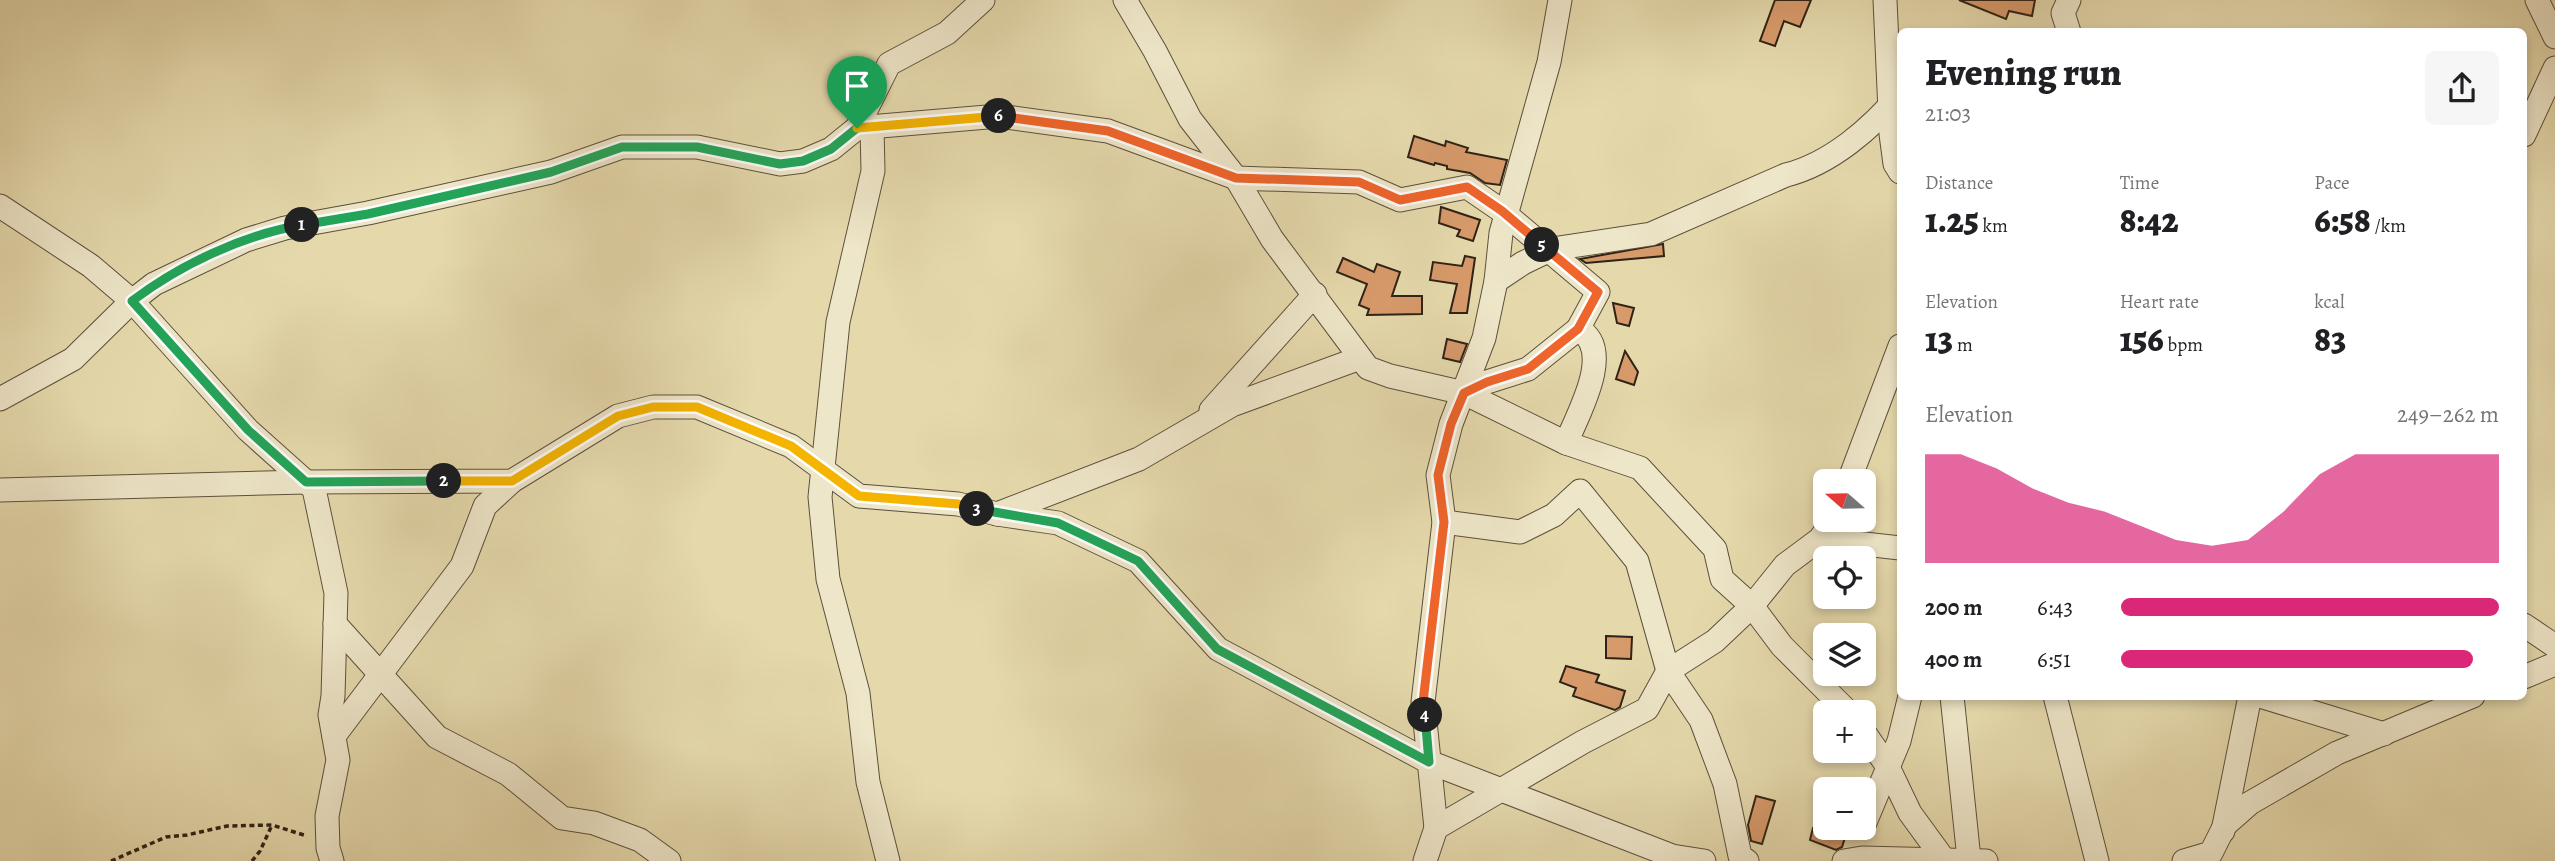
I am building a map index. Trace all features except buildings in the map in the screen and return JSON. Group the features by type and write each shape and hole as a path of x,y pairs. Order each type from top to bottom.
{"street":[{"path":"888,861 868,782 858,693 828,579 820,497 838,322 873,171 864,128 889,64 947,33 983,0"},
{"path":"1125,0 1156,51 1190,119 1236,178 1272,239 1368,368 1390,376 1464,393 1566,443 1640,468 1715,549 1722,579 1752,606 1782,646 1836,700"},
{"path":"1425,861 1436,828 1423,702 1444,522 1438,475 1451,424 1484,338 1496,281 1501,233 1549,62 1560,0"},
{"path":"2068,0 2063,13 2069,28"},
{"path":"2537,0 2555,37"},
{"path":"1879,3 1896,99 1893,144 1897,167"},
{"path":"2527,129 2555,68"},
{"path":"1496,281 1523,262 1549,251 1619,237 1651,234 1786,175 1806,169 1837,151 1896,99"},
{"path":"0,398 73,359 132,301 154,284 246,240 285,228 368,214 551,172 622,147 697,147 780,164 803,161 831,149 864,128 999,116 1108,131 1236,178 1359,182 1400,200 1467,187 1507,215 1598,292 1578,329 1528,369 1487,382 1464,393"},
{"path":"0,206 90,265 132,301 248,430 314,489 336,593 330,715 338,760 327,816 330,855"},
{"path":"1197,425 1315,294"},
{"path":"1566,443 1589,389 1595,363 1595,351 1584,332 1578,329"},
{"path":"1854,469 1897,354"},
{"path":"997,514 1139,459 1232,405 1360,358"},
{"path":"334,736 462,566 485,506 512,481 618,416 653,407 697,407 791,446 859,496 958,504 997,514 1058,523 1138,561 1217,649 1429,762 1672,856 1704,861"},
{"path":"0,490 306,482 512,481"},
{"path":"1444,522 1520,532 1554,515 1580,491 1637,561 1668,671 1701,720 1725,784 1740,856 1747,861"},
{"path":"1436,828 1647,709 1668,671 1715,642 1752,606 1785,565 1824,532"},
{"path":"1839,532 1897,547"},
{"path":"335,624 437,737 508,774 562,818 594,823 640,840 669,861"},
{"path":"2527,627 2555,646"},
{"path":"2527,676 2555,664"},
{"path":"1876,795 1899,741 1909,700"},
{"path":"1847,860 1978,860 1953,700"},
{"path":"2056,700 2097,861"},
{"path":"2215,861 2225,825 2249,700"},
{"path":"2273,700 2384,734"},
{"path":"2184,861 2211,853 2225,825 2250,803 2337,753 2464,700"},
{"path":"1876,750 1888,767 1910,813 1945,861"},
{"path":"1847,860 1856,840"}],"path":[{"path":"251,861 260,851 272,825"},
{"path":"111,861 166,837 227,826 272,825 302,833 330,855"}],"route":[{"path":"999,116 1108,131 1236,178 1359,182 1400,200 1432,196 1467,187 1502,211 1598,292 1578,329 1552,353 1528,369 1487,382 1464,393 1451,424 1438,475 1444,522 1423,702 1429,762 1217,649 1138,561 1058,523 997,514 958,504 859,496 791,446 697,407 653,407 618,416 512,481 306,482 248,430 132,301 154,284 246,240 285,228 368,214 449,193 551,172 622,147 697,147 780,164 803,161 831,149 857,128 999,116"}]}
